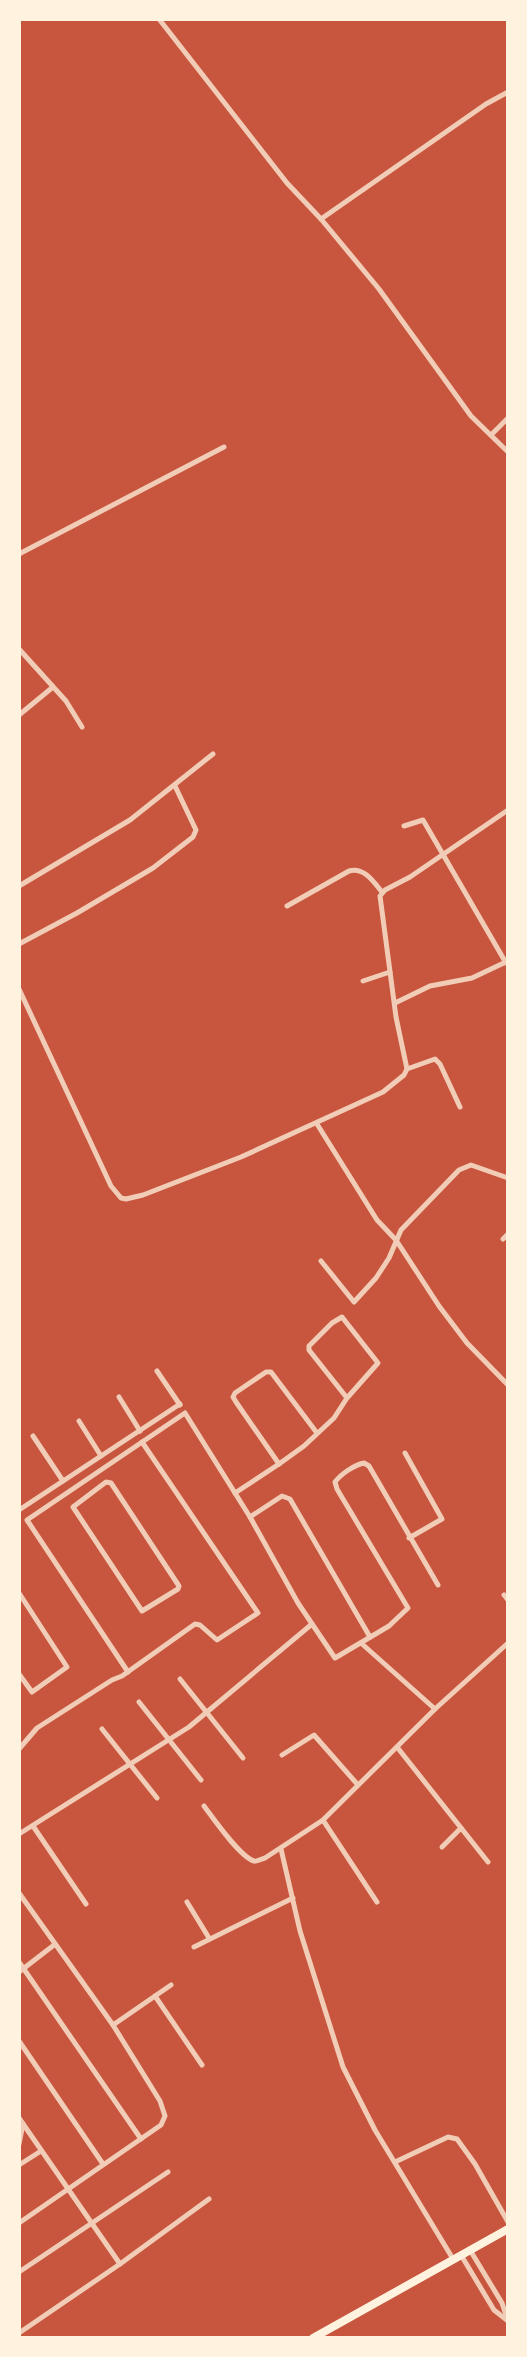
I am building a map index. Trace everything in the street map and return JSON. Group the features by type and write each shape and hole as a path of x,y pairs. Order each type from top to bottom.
{"main road":[{"path":"313,2338 508,2229"}],"street":[{"path":"159,19 287,183 379,289 471,416 508,452"},
{"path":"321,219 486,104 508,92"},
{"path":"491,435 508,418"},
{"path":"19,554 224,447"},
{"path":"19,649 66,701 82,727"},
{"path":"19,715 52,687"},
{"path":"19,886 130,820 214,754"},
{"path":"19,944 153,868 196,833 175,786"},
{"path":"19,989 105,1174 121,1198 143,1195 317,1124 383,1092 404,1075 407,1069 380,896 382,892 444,855 508,810"},
{"path":"395,1003 430,986 472,978 507,962 423,820 404,827"},
{"path":"287,906 356,869 362,871 382,892"},
{"path":"363,981 390,972"},
{"path":"407,1069 435,1059 440,1064 460,1107"},
{"path":"317,1124 377,1220 396,1240 439,1306 467,1343 508,1385"},
{"path":"321,1261 354,1302 376,1278 389,1258 401,1230 459,1170 471,1165 508,1178"},
{"path":"237,1496 334,1418 347,1398 378,1363 342,1317 332,1322 309,1346 309,1350 347,1398"},
{"path":"157,1371 249,1515 335,1658 388,1626 408,1608 337,1489 335,1482 339,1477 359,1463 364,1462 369,1466 438,1585"},
{"path":"279,1464 234,1399 235,1393 259,1376 271,1372 317,1433"},
{"path":"119,1397 140,1431"},
{"path":"19,1501 21,1509 180,1404"},
{"path":"19,1525 185,1413"},
{"path":"79,1420 101,1456"},
{"path":"33,1436 63,1481"},
{"path":"19,1749 37,1728 128,1672 195,1624 201,1625 217,1640 258,1613 142,1442"},
{"path":"405,1453 442,1518 410,1538"},
{"path":"84,1482 91,1493"},
{"path":"106,1482 111,1483 179,1586 178,1590 142,1611 74,1510 74,1505 91,1493 106,1482"},
{"path":"249,1515 282,1496 290,1499 370,1637"},
{"path":"27,1520 128,1672"},
{"path":"19,1592 67,1667 32,1692 19,1674"},
{"path":"19,1834 207,1713 312,1623"},
{"path":"361,1643 435,1709"},
{"path":"204,1806 224,1833 251,1859 258,1861 281,1849 323,1820 435,1709 508,1643"},
{"path":"180,1679 243,1758"},
{"path":"139,1702 201,1780"},
{"path":"102,1729 157,1798"},
{"path":"282,1755 314,1735 358,1785"},
{"path":"397,1747 488,1862"},
{"path":"323,1820 377,1902"},
{"path":"33,1826 86,1904"},
{"path":"442,1847 461,1828"},
{"path":"281,1849 300,1931 343,2067 394,2162 494,2310 508,2321 502,2304 470,2250"},
{"path":"19,1893 113,2025 160,2101 164,2113 163,2123 19,2223"},
{"path":"194,1947 293,1898"},
{"path":"187,1902 209,1938"},
{"path":"22,1971 54,1945"},
{"path":"19,1962 22,1971 141,2139"},
{"path":"113,2025 171,1985"},
{"path":"155,1996 202,2065"},
{"path":"19,2041 103,2164"},
{"path":"19,2118 120,2264"},
{"path":"19,2144 23,2124"},
{"path":"394,2162 448,2137 457,2139 508,2222"},
{"path":"19,2165 41,2151"},
{"path":"19,2272 167,2172"},
{"path":"19,2333 209,2199"}]}
